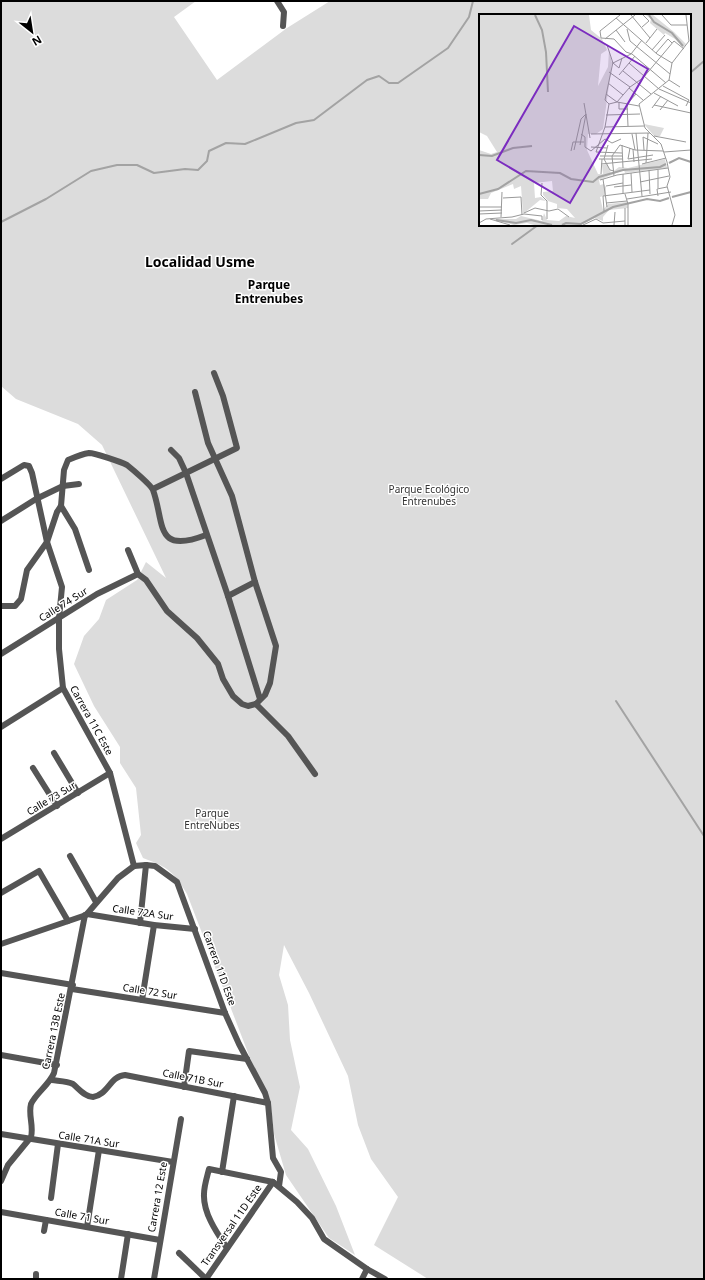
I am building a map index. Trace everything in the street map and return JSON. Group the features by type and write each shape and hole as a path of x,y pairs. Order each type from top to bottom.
{"street":[{"path":"277,1 284,12 284,26"},
{"path":"153,489 216,460 237,448 223,396 214,373"},
{"path":"128,550 138,574 146,580 167,612 197,638 218,664 223,679 233,696 242,704 248,706 258,702 265,695 270,683 276,646 255,582 232,496 208,443 195,392"},
{"path":"171,450 179,458 186,473 228,596 258,702 288,736 315,774"},
{"path":"89,570 75,529 62,506 64,470 68,460 90,453 126,465 153,489 161,528 166,535 178,541 192,540 206,535"},
{"name":"Carrera 11C Este","path":"1,479 27,465 32,473 36,499 62,587 59,618 59,649 63,688 110,773 134,866"},
{"path":"1,521 36,499 63,486 79,484"},
{"path":"1,606 14,606 21,599 27,570 48,542 57,512 62,506"},
{"name":"Calle 74 Sur","path":"1,654 96,594 138,574"},
{"path":"228,596 255,582"},
{"path":"1,727 63,688"},
{"path":"54,753 78,793"},
{"path":"32,768 57,806"},
{"name":"Calle 73 Sur","path":"1,839 110,773"},
{"path":"70,856 96,902"},
{"path":"140,923 146,865"},
{"path":"86,915 118,878 134,866"},
{"name":"Carrera 11D Este","path":"134,866 155,866 177,882 225,1014 268,1102"},
{"path":"1,893 36,872 40,872 68,921"},
{"name":"Calle 72A Sur","path":"1,944 86,915 154,925 195,929"},
{"name":"Carrera 13B Este","path":"29,1139 32,1133 30,1108 32,1102 52,1080 57,1065 86,915"},
{"path":"142,1000 154,925"},
{"name":"Calle 72 Sur","path":"1,974 225,1014"},
{"path":"184,1087 189,1051 247,1059"},
{"path":"1,1055 57,1065"},
{"name":"Calle 71B Sur","path":"52,1080 72,1083 82,1092 93,1097 103,1092 115,1077 125,1075 268,1102"},
{"path":"222,1172 234,1096"},
{"path":"268,1102 273,1158 281,1172 279,1186"},
{"name":"Carrera 12 Este","path":"154,1279 181,1119"},
{"name":"Calle 71A Sur","path":"1,1134 173,1162"},
{"path":"1,1181 8,1164 29,1139"},
{"path":"51,1198 58,1144"},
{"path":"87,1227 99,1150"},
{"path":"227,1248 215,1229 206,1208 204,1195 209,1169 273,1182 312,1218 324,1239 367,1269 385,1279"},
{"name":"Transversal 11D Este","path":"206,1279 273,1182"},
{"name":"Calle 71 Sur","path":"1,1212 160,1240"},
{"path":"44,1232 46,1220"},
{"path":"121,1279 128,1234"},
{"path":"179,1252 206,1279"},
{"path":"362,1279 367,1269"}],"green space":[{"name":"Parque Ecológico Entrenubes","path":"1,1 196,1 174,17 217,80 287,28 330,1 704,1 704,1279 428,1279 374,1245 398,1197 371,1159 358,1125 348,1076 309,993 284,945 279,975 288,1005 290,1040 300,1087 291,1130 308,1149 336,1206 355,1255 329,1238 286,1175 274,1134 270,1099 250,1058 187,894 170,871 159,864 143,858 136,843 141,835 136,788 120,763 120,747 94,706 74,664 84,636 99,619 106,600 137,580 146,562 166,578 102,445 78,424 16,399 1,386"}],"waterway":[{"path":"1,222 46,199 91,171 117,165 137,165 154,173 185,169 198,170 207,161 209,151 226,143 245,144 296,123 314,120 367,80 379,76 389,83 398,83 448,48 469,17 473,1"},
{"path":"691,72 704,61"},
{"path":"512,244 537,226"},
{"path":"616,701 704,836"}],"district":[{"name":"Localidad Usme","path":"200,261"},
{"name":"Parque Entrenubes","path":"269,291"}],"park label":[{"name":"Parque EntreNubes","path":"212,818"}]}
